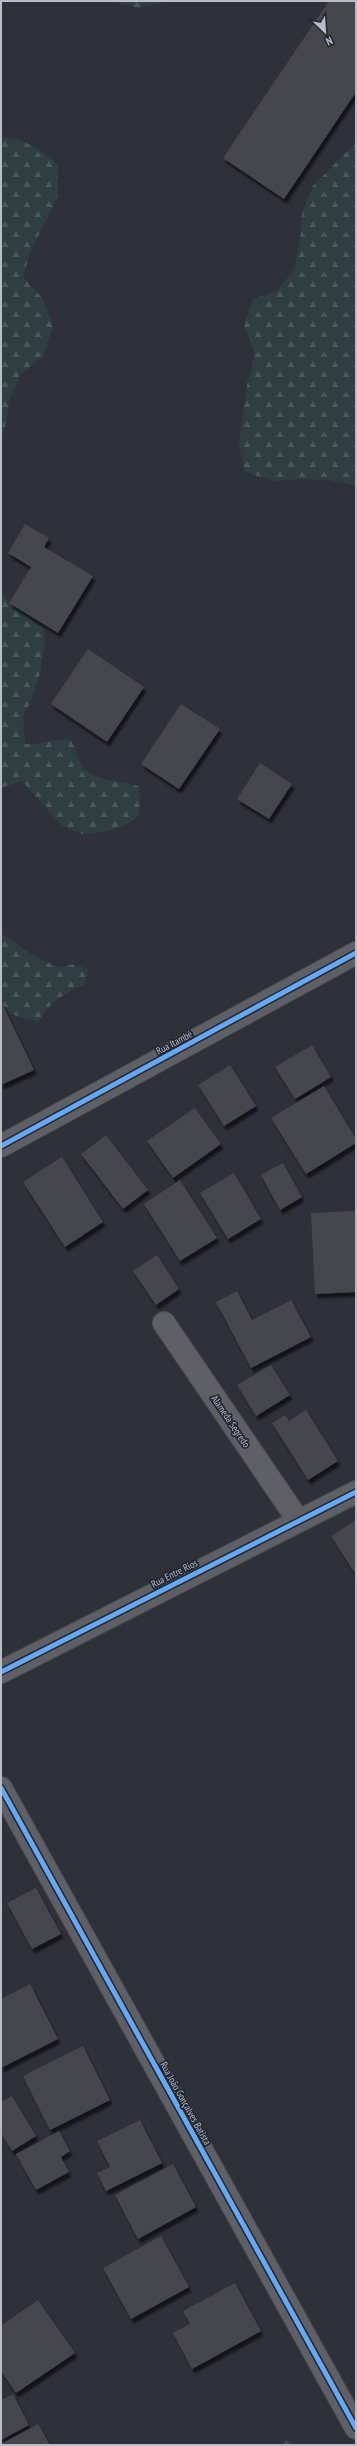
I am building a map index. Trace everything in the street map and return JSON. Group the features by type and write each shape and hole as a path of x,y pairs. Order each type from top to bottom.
{"street":[{"name":"Rua Itambé","path":"1,1146 356,953"},
{"name":"Alameda Segredo","path":"164,1322 298,1520"},
{"name":"Rua Entre Rios","path":"1,1672 298,1520 356,1492"},
{"name":"Rua João Gonçalves Batista","path":"1,1788 356,2428"}],"green space":[{"path":"110,1 166,1 139,8"},
{"path":"1,137 25,142 45,154 58,165 58,197 31,250 23,277 43,299 53,327 43,356 20,375 9,402 4,431 1,437"},
{"path":"356,142 356,486 330,480 301,479 273,481 245,472 239,445 247,385 255,353 244,325 253,299 278,290 294,269 300,240 302,212 313,186"},
{"path":"1,592 9,603 44,629 45,643 40,673 31,701 23,716 25,744 37,744 70,739 85,770 107,780 138,786 140,800 139,816 125,825 112,830 82,834 62,826 22,781 1,788"},
{"path":"1,933 31,954 59,968 73,964 88,969 85,984 58,999 47,1009 39,1022 11,1014 1,1003"}],"building":[{"path":"329,1 356,1 356,92 284,199 223,158"},
{"path":"25,524 49,538 44,547 93,576 58,633 9,603 31,567 8,553"},
{"path":"88,649 144,687 107,742 51,704"},
{"path":"181,704 220,729 179,789 141,764"},
{"path":"260,763 292,784 269,819 237,799"},
{"path":"1,1001 34,1070 1,1085"},
{"path":"312,1045 331,1077 295,1099 275,1067"},
{"path":"230,1065 256,1106 224,1126 198,1085"},
{"path":"324,1086 356,1139 356,1143 306,1174 271,1118"},
{"path":"195,1108 221,1144 173,1178 147,1141"},
{"path":"106,1135 148,1190 123,1209 81,1154"},
{"path":"62,1157 103,1222 65,1247 23,1182"},
{"path":"283,1163 302,1197 280,1210 261,1175"},
{"path":"234,1173 261,1219 228,1239 200,1193"},
{"path":"180,1180 217,1238 180,1261 144,1204"},
{"path":"356,1211 356,1292 315,1294 311,1213"},
{"path":"157,1255 179,1289 156,1305 133,1271"},
{"path":"237,1291 252,1320 291,1300 311,1337 251,1368 216,1302"},
{"path":"271,1365 290,1395 256,1416 237,1385"},
{"path":"306,1410 338,1461 308,1480 272,1423 285,1415 289,1421"},
{"path":"356,1520 356,1575 331,1536"},
{"path":"36,1888 61,1934 32,1949 7,1903"},
{"path":"30,1984 58,2039 1,2068 1,1999"},
{"path":"83,2046 110,2100 50,2130 23,2076"},
{"path":"12,2096 36,2136 12,2151 1,2133 1,2102"},
{"path":"140,2120 162,2163 106,2191 97,2173 110,2167 97,2141"},
{"path":"59,2131 70,2151 61,2157 69,2172 36,2190 16,2154"},
{"path":"173,2164 196,2207 138,2239 115,2195"},
{"path":"161,2236 189,2287 131,2319 103,2268"},
{"path":"235,2283 261,2331 192,2369 173,2333 190,2324 183,2311"},
{"path":"38,2300 75,2353 16,2393 1,2371 1,2326"},
{"path":"13,2394 29,2425 1,2440 1,2400"},
{"path":"38,2424 50,2445 1,2445 1,2444"},
{"path":"286,2440 293,2445 282,2445"}],"cycle path":[{"path":"1,1146 356,953"},
{"path":"1,1672 356,1492"},
{"path":"1,1788 356,2428"}]}
